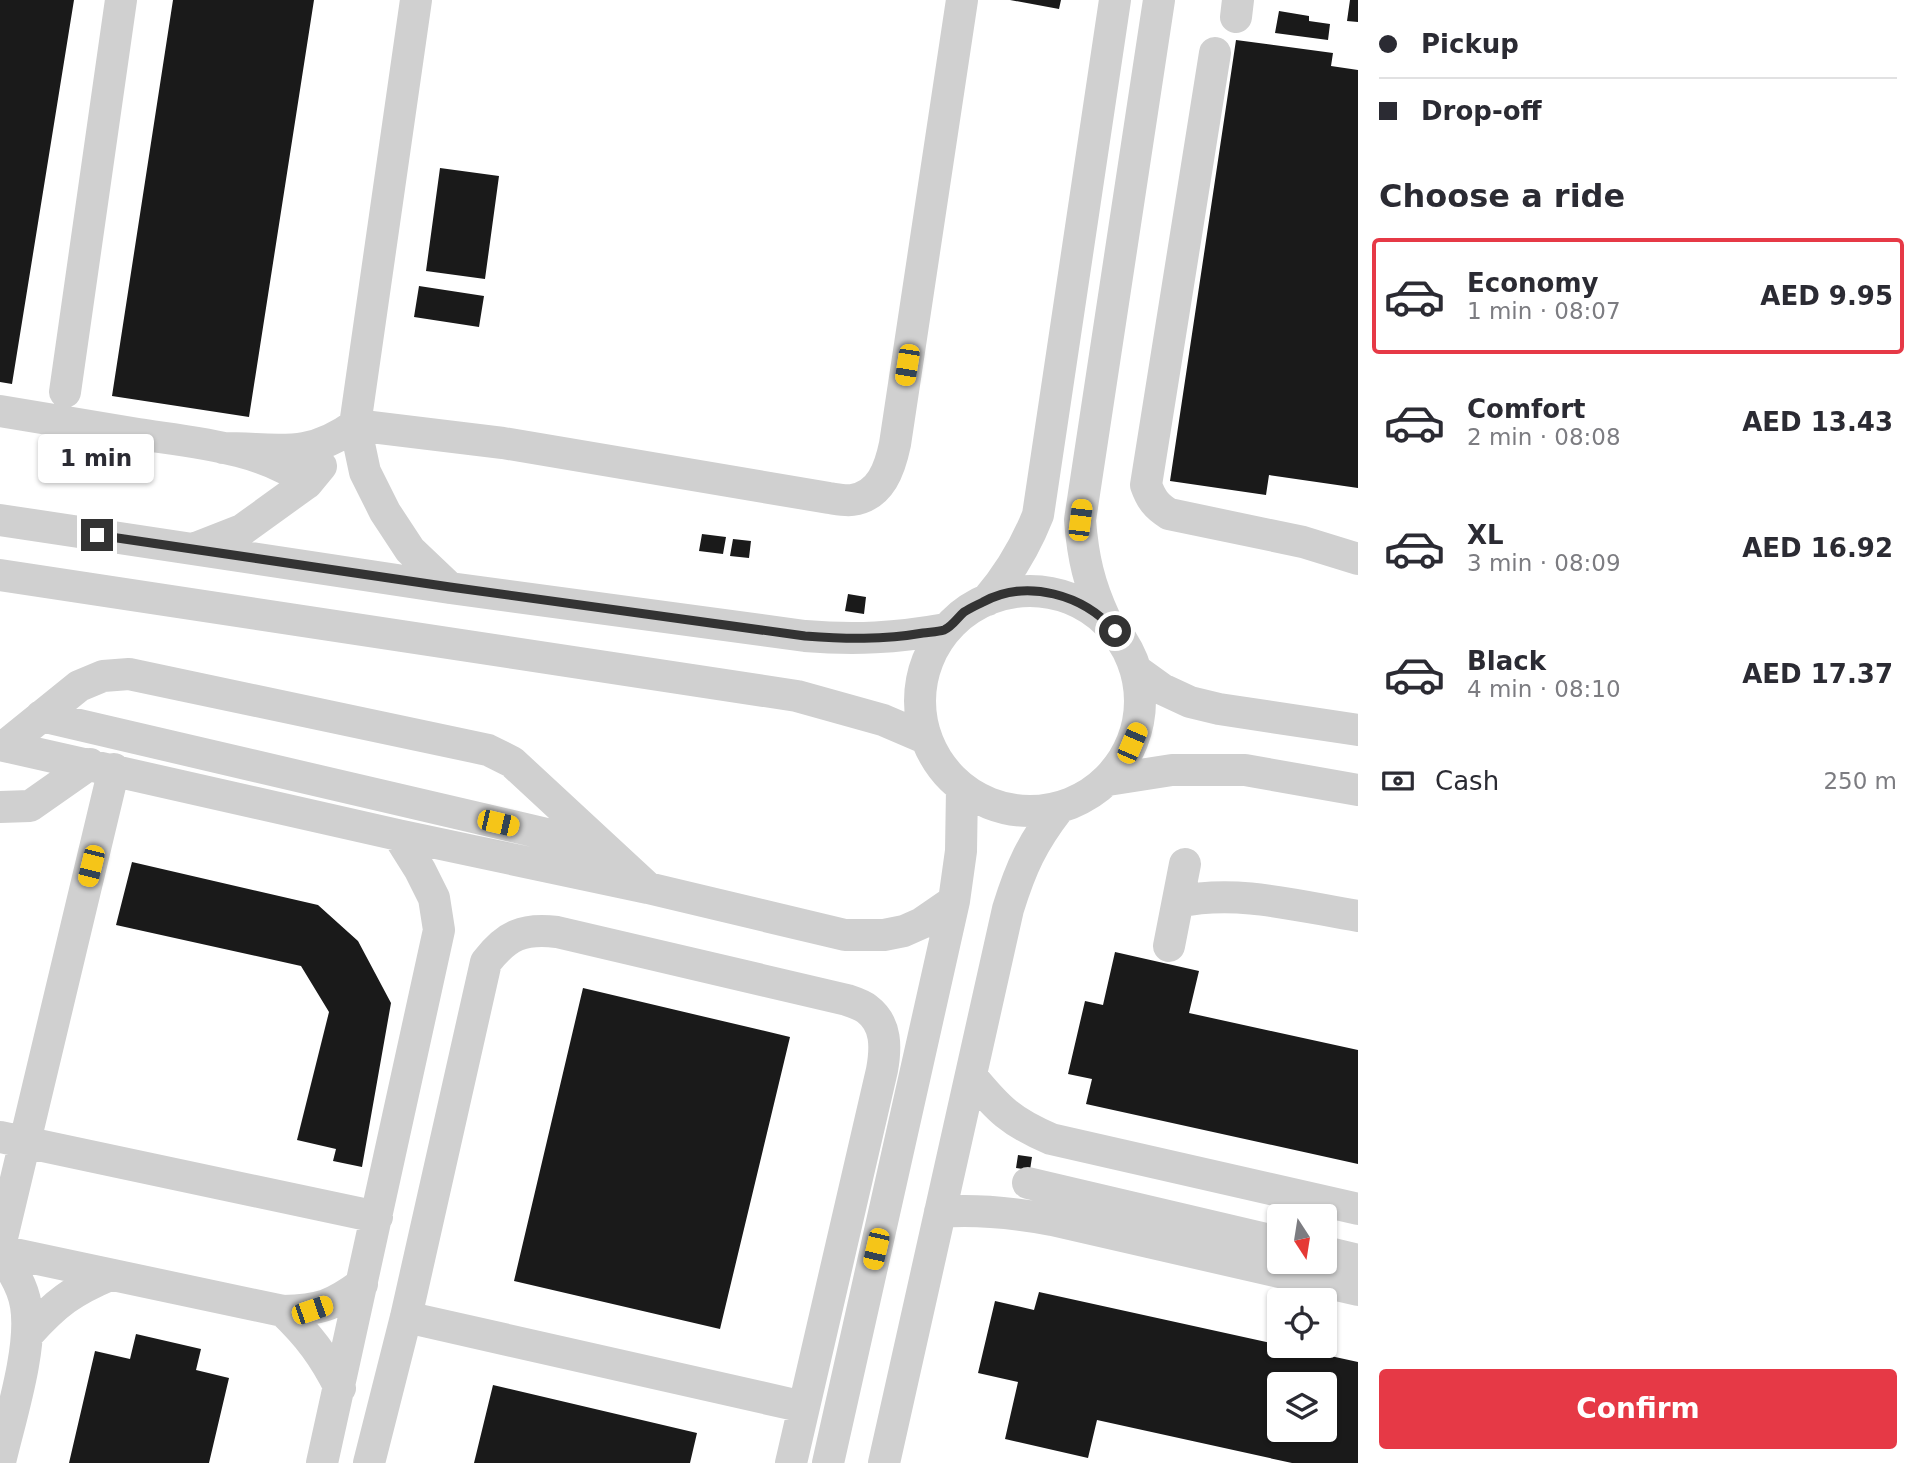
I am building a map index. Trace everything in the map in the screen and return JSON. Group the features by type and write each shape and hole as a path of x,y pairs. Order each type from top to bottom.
{"street":[{"path":"65,392 121,0"},
{"path":"416,0 355,425 365,472 385,512 410,550 450,587"},
{"path":"223,448 300,450 320,446 355,425 503,443 829,498 853,500 876,490 889,469 895,444 962,0"},
{"path":"987,600 1009,574 1026,546 1038,515 1115,0"},
{"path":"1105,619 1091,587 1082,554 1080,520 1159,0"},
{"path":"1215,53 1146,485 1150,497 1158,507 1169,514 1303,542 1358,559"},
{"path":"0,411 223,448 286,468 307,483"},
{"path":"194,549 242,530 307,483 355,425"},
{"path":"0,520 450,587 805,636 852,640 899,637 946,629"},
{"path":"0,575 797,696 883,720 925,738"},
{"path":"1036,591 1061,595 1084,604 1105,619 1125,642 1137,671 1142,700 1138,730 1126,757 1108,780 1085,797 1059,808 1034,812 1008,810 984,802 962,789 940,766 925,738 919,710 921,681 930,654 946,629 965,612 987,600 1011,593 1036,591"},
{"path":"1137,671 1162,689 1190,702 1219,709 1358,730"},
{"path":"3,745 79,686 103,676 128,674 488,750 512,762 648,888"},
{"path":"41,716 604,848"},
{"path":"3,745 398,835 648,888 845,935 884,935 922,923 954,901"},
{"path":"0,807 30,806 102,767"},
{"path":"0,1245 13,1139 102,767"},
{"path":"1108,780 1172,770 1245,770 1358,790"},
{"path":"828,1463 954,901 961,851 962,789"},
{"path":"908,1463 887,1449 1008,909 1021,868 1037,837 1059,808"},
{"path":"322,1463 439,930 434,898 398,835"},
{"path":"1169,946 1185,864"},
{"path":"1178,902 1226,896 1358,916"},
{"path":"369,1463 406,1317 486,962 498,946 516,934 536,930 557,932 847,1000 867,1009 881,1026 886,1047 791,1463"},
{"path":"971,1076 998,1108 1024,1128 1051,1139 1358,1209"},
{"path":"13,1139 377,1217"},
{"path":"1010,1212 1051,1139"},
{"path":"1028,1183 1267,1239"},
{"path":"940,1212 1010,1212 1358,1290"},
{"path":"0,1252 283,1311 312,1310 338,1301 362,1284"},
{"path":"0,1252 16,1275 26,1304 28,1334 0,1462"},
{"path":"1337,1255 1358,1260"},
{"path":"28,1334 51,1308 79,1288 110,1275"},
{"path":"283,1311 307,1334 325,1359 340,1388"},
{"path":"406,1317 804,1407"}],"building":[{"path":"0,0 74,0 12,384 0,382"},
{"path":"173,0 314,0 249,417 112,396"},
{"path":"1010,0 1061,0 1059,9"},
{"path":"1350,0 1358,0 1358,22 1347,21"},
{"path":"1279,11 1309,16 1309,21 1330,24 1328,40 1275,33"},
{"path":"1236,40 1333,53 1331,66 1358,70 1358,488 1269,475 1266,495 1170,481"},
{"path":"440,168 499,176 485,279 426,271"},
{"path":"419,286 484,296 479,327 414,317"},
{"path":"702,534 726,537 723,554 699,551"},
{"path":"733,539 751,541 749,558 730,556"},
{"path":"848,594 866,597 864,614 845,611"},
{"path":"132,862 318,905 358,941 391,1003 362,1167 333,1161 336,1149 297,1140 329,1012 301,966 116,925"},
{"path":"1115,952 1199,971 1189,1013 1358,1050 1358,1164 1086,1104 1092,1079 1068,1074 1085,1001 1103,1005"},
{"path":"583,988 790,1037 720,1329 514,1281"},
{"path":"1018,1155 1032,1157 1030,1170 1016,1168"},
{"path":"1039,1292 1267,1342 1267,1358 1337,1357 1358,1362 1358,1463 1292,1463 1097,1420 1088,1458 1005,1439 1018,1382 978,1373 995,1301 1034,1310"},
{"path":"136,1334 201,1349 196,1370 229,1378 209,1463 69,1463 95,1351 130,1359"},
{"path":"493,1385 697,1433 690,1463 474,1463"}],"route":[{"path":"97,535 805,636 852,640 899,637 946,629 965,612 987,600 1011,593 1036,591 1061,595 1084,604 1105,619 1115,631"}]}
